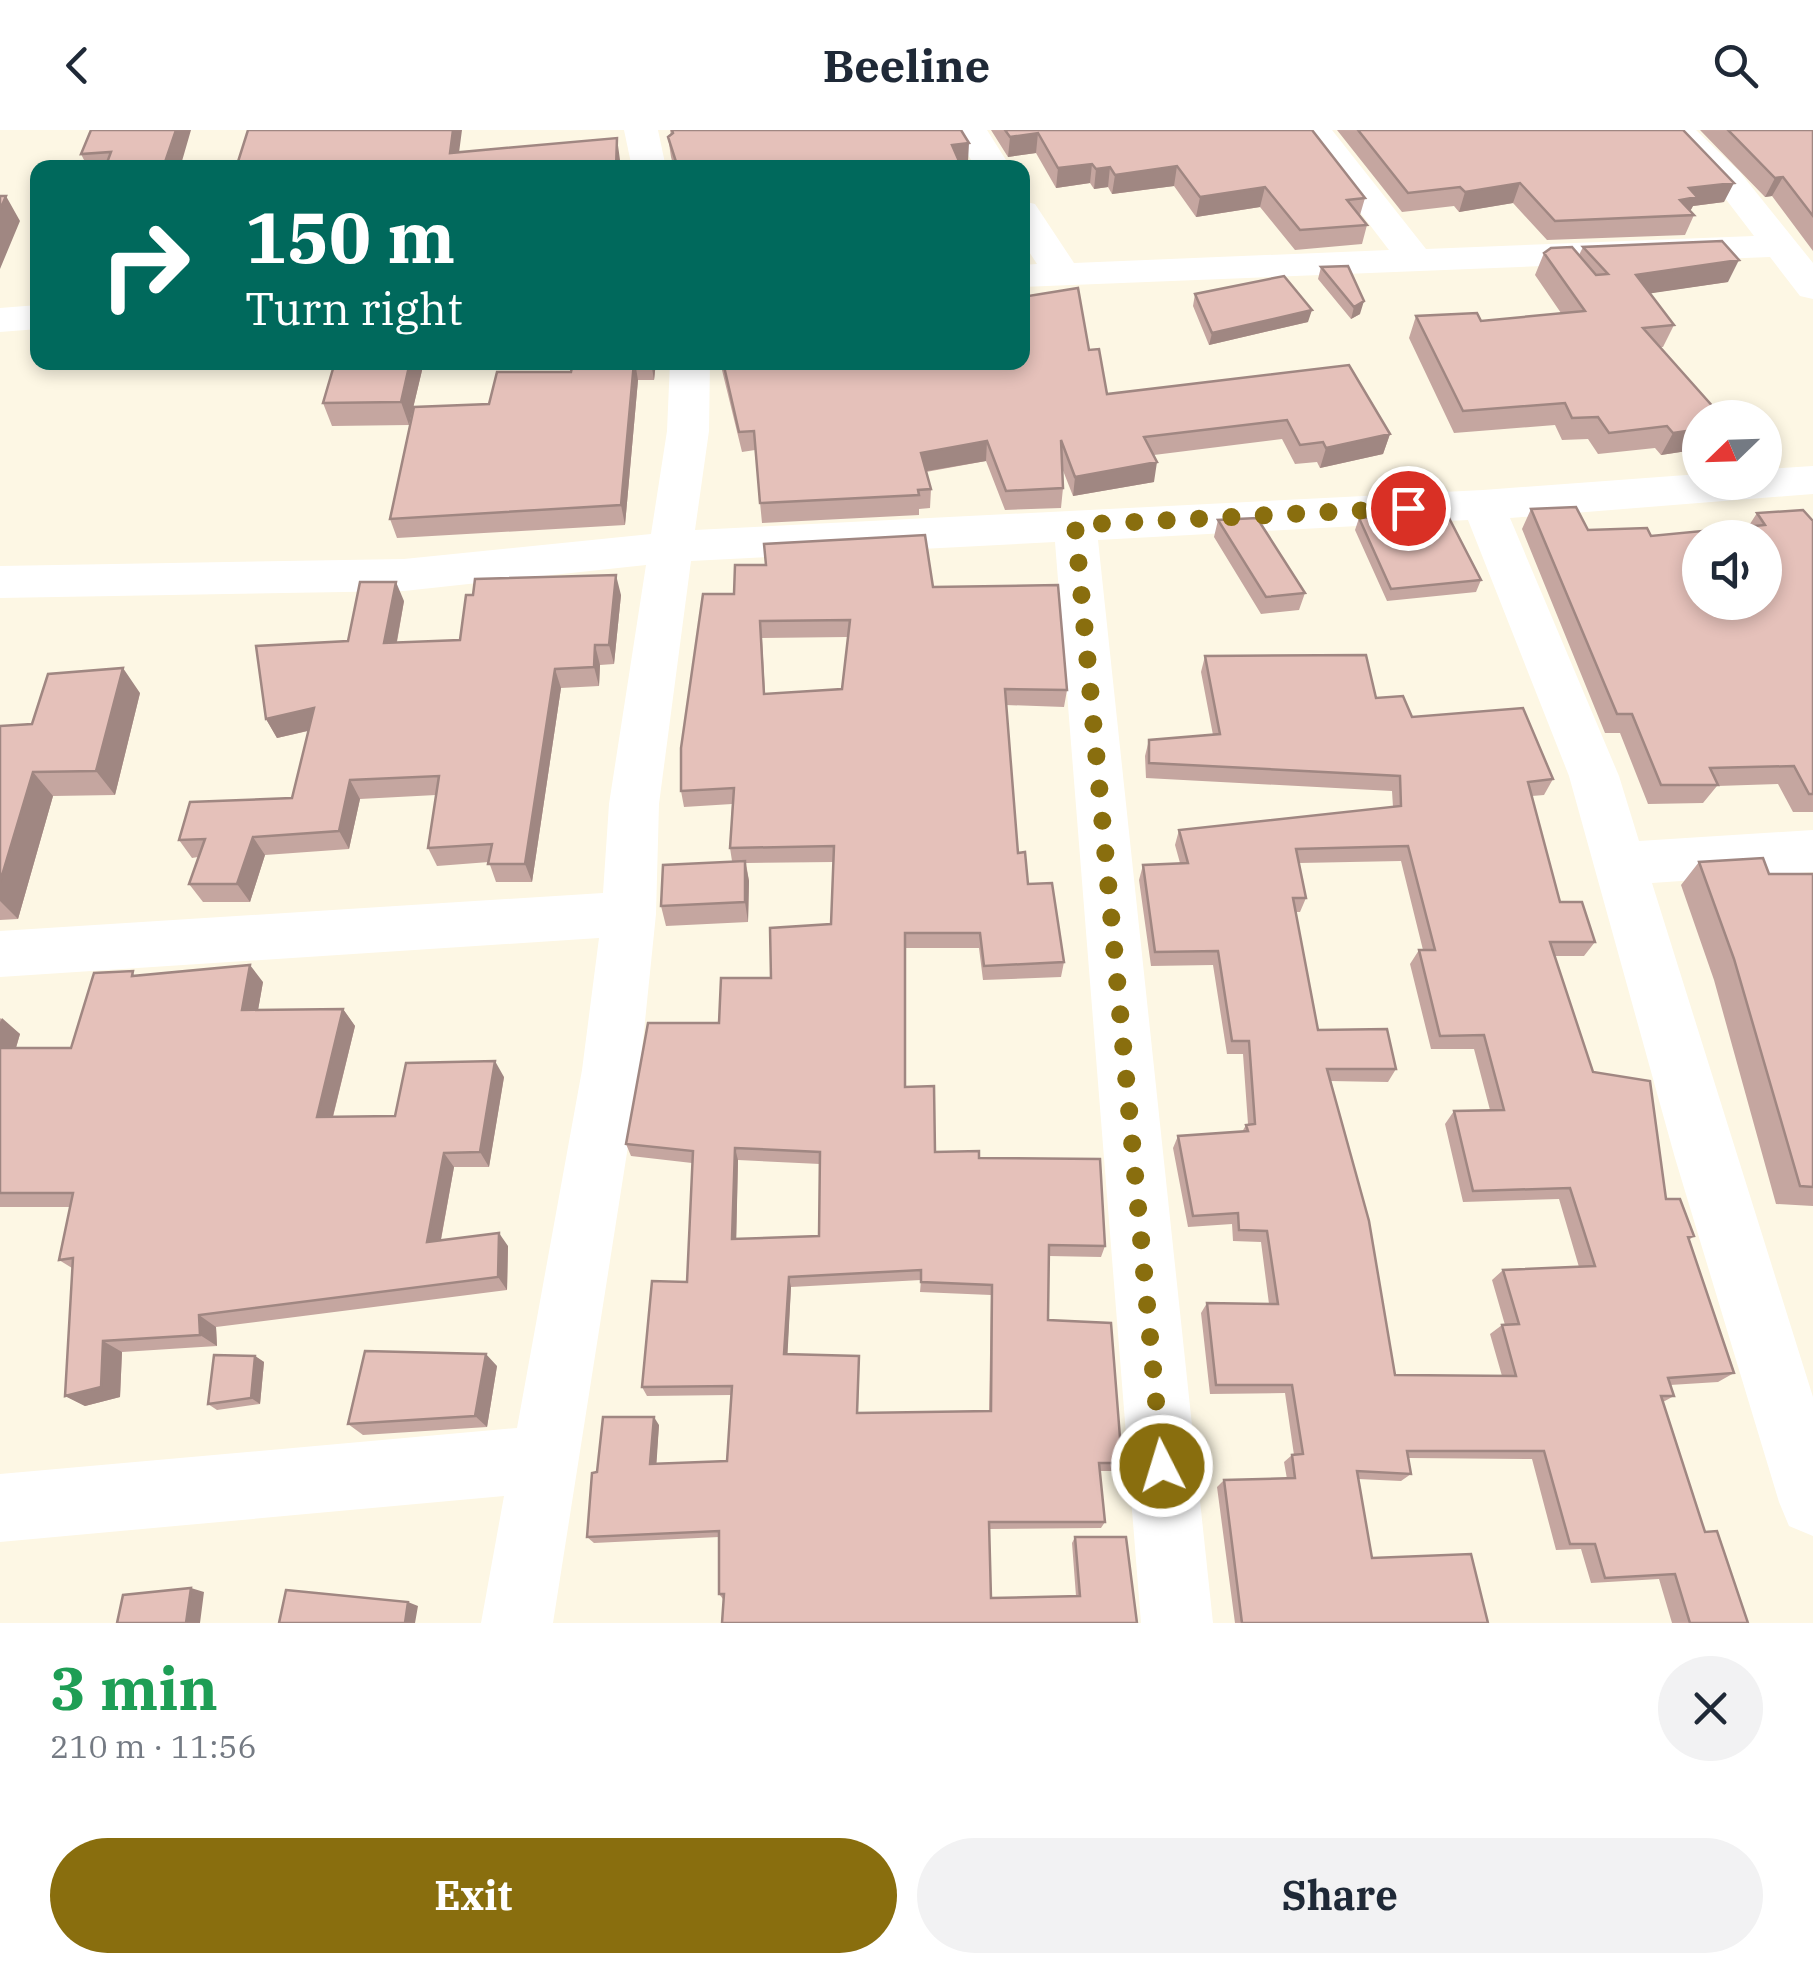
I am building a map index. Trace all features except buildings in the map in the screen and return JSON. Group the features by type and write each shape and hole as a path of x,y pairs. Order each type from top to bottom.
{"street":[{"path":"640,130 648,160"},
{"path":"970,130 989,160"},
{"path":"1314,130 1418,263"},
{"path":"1677,130 1728,178 1813,288"},
{"path":"1030,225 1062,275"},
{"path":"1030,276 1781,246"},
{"path":"0,320 30,318"},
{"path":"517,1623 611,1070 629,914 634,804 688,432 690,370"},
{"path":"0,582 404,576 673,547 1482,505 1813,480"},
{"path":"1482,505 1594,776 1704,1158 1813,1502"},
{"path":"1075,525 1176,1623"},
{"path":"1620,864 1813,851"},
{"path":"0,954 629,914"},
{"path":"0,1508 545,1459"}],"route":[{"path":"1162,1466 1075,525 1408,508"}]}
